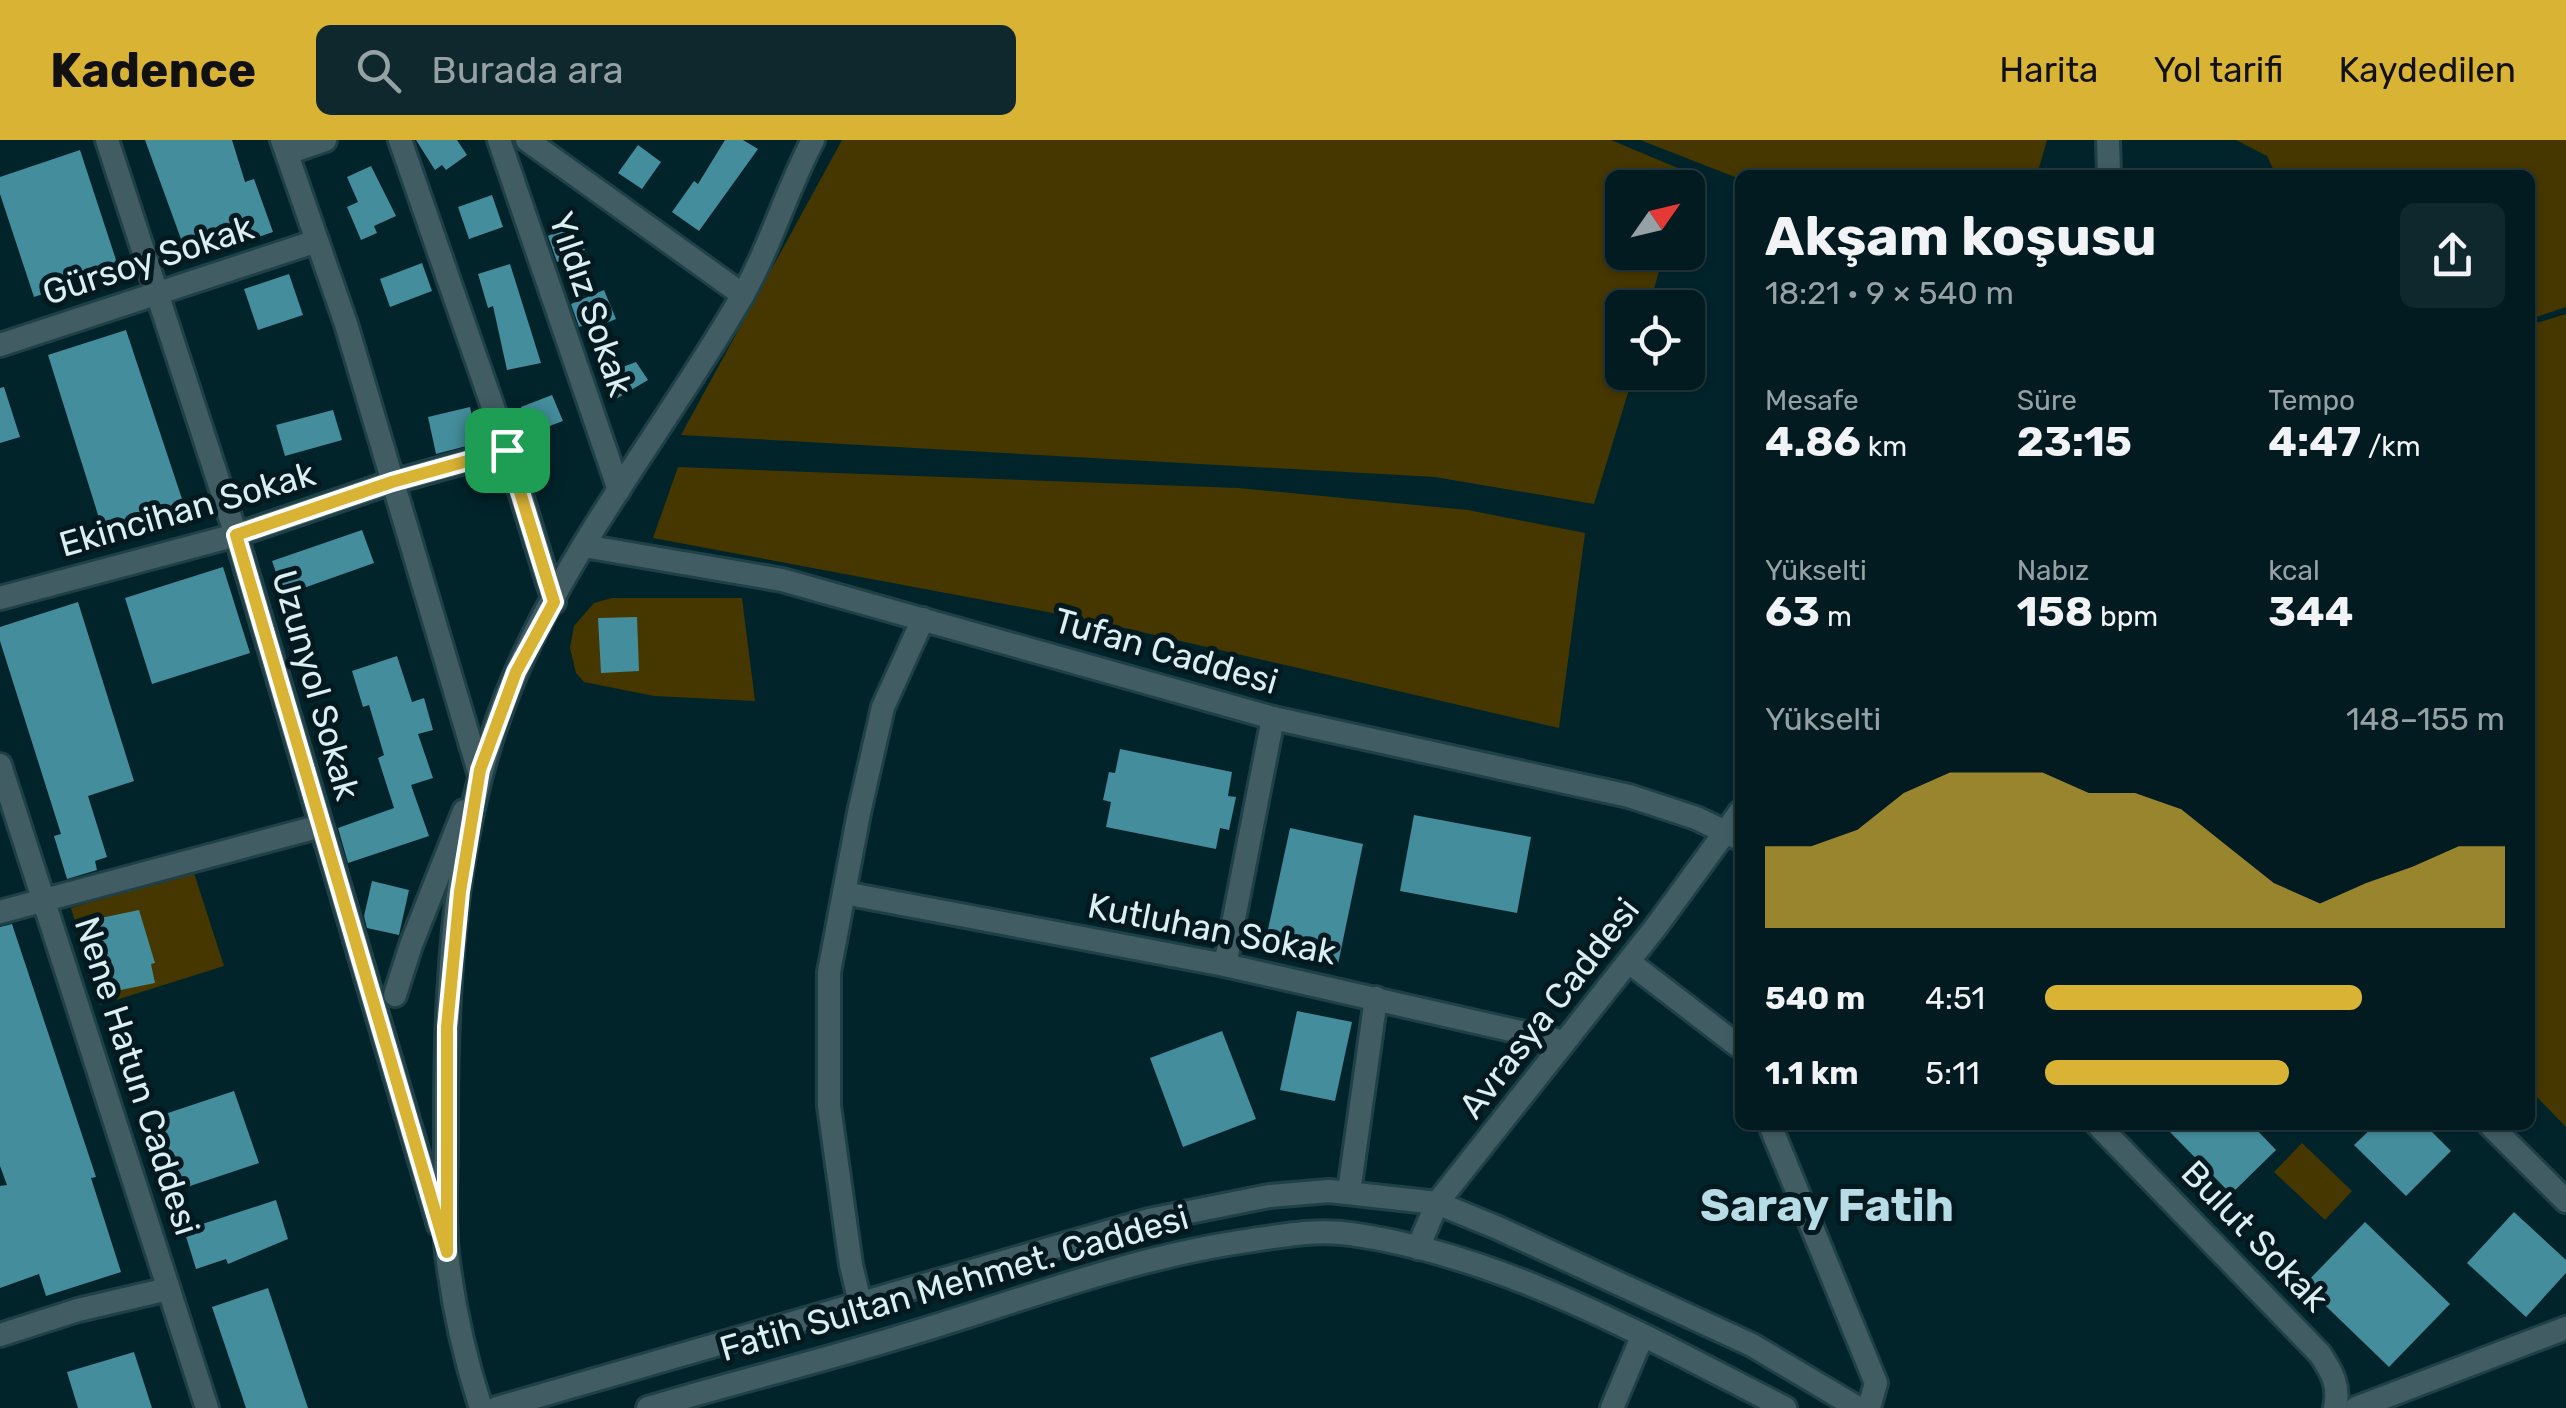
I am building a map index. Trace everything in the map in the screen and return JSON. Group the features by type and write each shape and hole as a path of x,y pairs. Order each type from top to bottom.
{"street":[{"name":"Uzunyol Sokak","path":"107,140 236,535 447,1252"},
{"path":"325,140 284,147 346,324 480,770 460,892 447,1027 447,1252 469,1371 482,1408"},
{"path":"400,140 507,450 554,602"},
{"name":"Yıldız Sokak","path":"499,140 620,490"},
{"path":"527,140 742,295"},
{"path":"2108,140 2108,170"},
{"path":"396,995 411,944 516,672 584,546 742,295 809,142"},
{"name":"Gürsoy Sokak","path":"0,345 318,241"},
{"name":"Ekincihan Sokak","path":"0,598 236,535 392,482 507,450"},
{"name":"Tufan Caddesi","path":"584,546 782,580 1274,718 1628,796 1735,827"},
{"path":"860,1303 829,1106 830,972 884,707 923,619"},
{"path":"1225,965 1274,718"},
{"name":"Nene Hatun Caddesi","path":"0,766 207,1408"},
{"path":"0,912 321,826"},
{"name":"Avrasya Caddesi","path":"1418,1248 1436,1203 1476,1158 1735,828"},
{"name":"Kutluhan Sokak","path":"844,893 1225,965 1564,1042"},
{"path":"1629,962 1735,1043"},
{"path":"1349,1192 1376,998"},
{"path":"1772,1130 1876,1382 1869,1408"},
{"name":"Bulut Sokak","path":"2103,1130 2320,1354 2333,1374 2338,1396 2336,1408"},
{"path":"2495,1130 2566,1201"},
{"name":"Fatih Sultan Mehmet. Caddesi","path":"498,1408 1149,1220 1268,1196 1349,1192 1436,1203 1752,1345 1858,1408"},
{"name":"Fatih Sultan Mehmet. Caddesi","path":"648,1408 898,1338 1090,1274 1194,1248 1304,1232 1348,1233 1418,1248 1558,1297 1784,1408"},
{"path":"0,1335 78,1310 168,1289"},
{"path":"2356,1408 2566,1328"},
{"path":"1612,1408 1642,1337"}],"shaded area":[{"path":"842,140 1611,140 1682,170 1605,170 1605,270 1659,270 1654,290 1605,290 1605,390 1629,390 1594,504 1435,477 681,435"},
{"path":"1640,140 2047,140 2038,170 1735,170 1735,177"},
{"path":"2236,140 2566,140 2566,307 2535,317 2535,170 2274,170 2267,156"},
{"path":"2566,314 2566,1127 2535,1095 2535,323"},
{"path":"678,467 1238,488 1468,510 1585,533 1559,728 1085,619 653,538"},
{"path":"612,598 742,598 755,701 654,696 584,682 576,673 570,648 574,626 594,603"},
{"path":"193,870 224,966 100,1005 71,908"},
{"path":"2302,1143 2352,1191 2325,1220 2274,1172"}],"building":[{"path":"145,140 232,140 245,182 254,179 273,232 189,261"},
{"path":"416,140 457,140 467,155 446,170 442,165 435,170"},
{"path":"725,140 743,140 758,149 699,231 672,212 694,181 698,184"},
{"path":"638,145 661,162 642,189 618,173"},
{"path":"80,150 119,269 34,297 0,194 0,177"},
{"path":"371,166 396,216 374,226 377,233 361,240 347,207 358,202 347,177"},
{"path":"492,195 503,227 469,239 458,207"},
{"path":"573,224 585,250 557,262 548,236"},
{"path":"422,263 432,291 390,307 380,279"},
{"path":"510,264 541,363 507,370 493,306 488,308 478,274"},
{"path":"289,274 303,315 258,330 244,289"},
{"path":"604,290 616,319 599,326 596,321 579,327 571,304"},
{"path":"126,330 185,508 104,534 48,355"},
{"path":"636,362 648,380 616,399 601,375"},
{"path":"4,387 20,437 0,443 0,388"},
{"path":"552,395 563,421 531,433 521,407"},
{"path":"470,407 478,443 436,454 428,417"},
{"path":"333,410 342,440 285,456 276,425"},
{"path":"362,530 374,563 284,595 272,561"},
{"path":"223,567 250,653 152,684 125,598"},
{"path":"78,602 134,781 88,796 107,857 95,861 97,870 67,879 54,836 61,834 0,641 0,627"},
{"path":"637,617 639,671 601,673 598,618"},
{"path":"397,656 412,702 424,698 433,730 418,734 433,778 411,785 429,836 348,863 338,828 394,808 378,758 384,755 369,705 363,707 352,671"},
{"path":"1120,749 1232,772 1228,796 1236,797 1229,830 1220,828 1216,849 1106,827 1111,802 1103,800 1109,772 1115,773"},
{"path":"1414,815 1531,837 1517,913 1400,891"},
{"path":"1290,828 1363,844 1338,964 1264,948"},
{"path":"372,881 409,890 399,935 367,928 364,916"},
{"path":"139,910 155,963 151,964 155,983 106,993 91,920"},
{"path":"12,924 96,1177 91,1178 121,1272 46,1296 39,1274 0,1288 0,1186 7,1185 0,1166 0,927"},
{"path":"1297,1011 1352,1022 1335,1101 1280,1090"},
{"path":"1222,1031 1256,1119 1183,1147 1150,1058"},
{"path":"234,1091 259,1163 181,1189 156,1117"},
{"path":"2168,1130 2257,1130 2276,1150 2231,1194"},
{"path":"2370,1130 2430,1130 2451,1151 2406,1196 2354,1145"},
{"path":"276,1200 288,1239 228,1264 226,1259 196,1269 184,1230"},
{"path":"2514,1212 2566,1260 2566,1273 2526,1317 2467,1263"},
{"path":"2365,1222 2450,1304 2389,1367 2304,1285"},
{"path":"268,1288 308,1408 246,1408 212,1307"},
{"path":"134,1352 152,1408 78,1408 67,1372"}],"district":[{"name":"Saray Fatih","path":"1827,1205"}],"route":[{"path":"507,450 554,602 516,672 480,770 460,892 447,1027 447,1252 236,535 392,482 507,450"}]}
